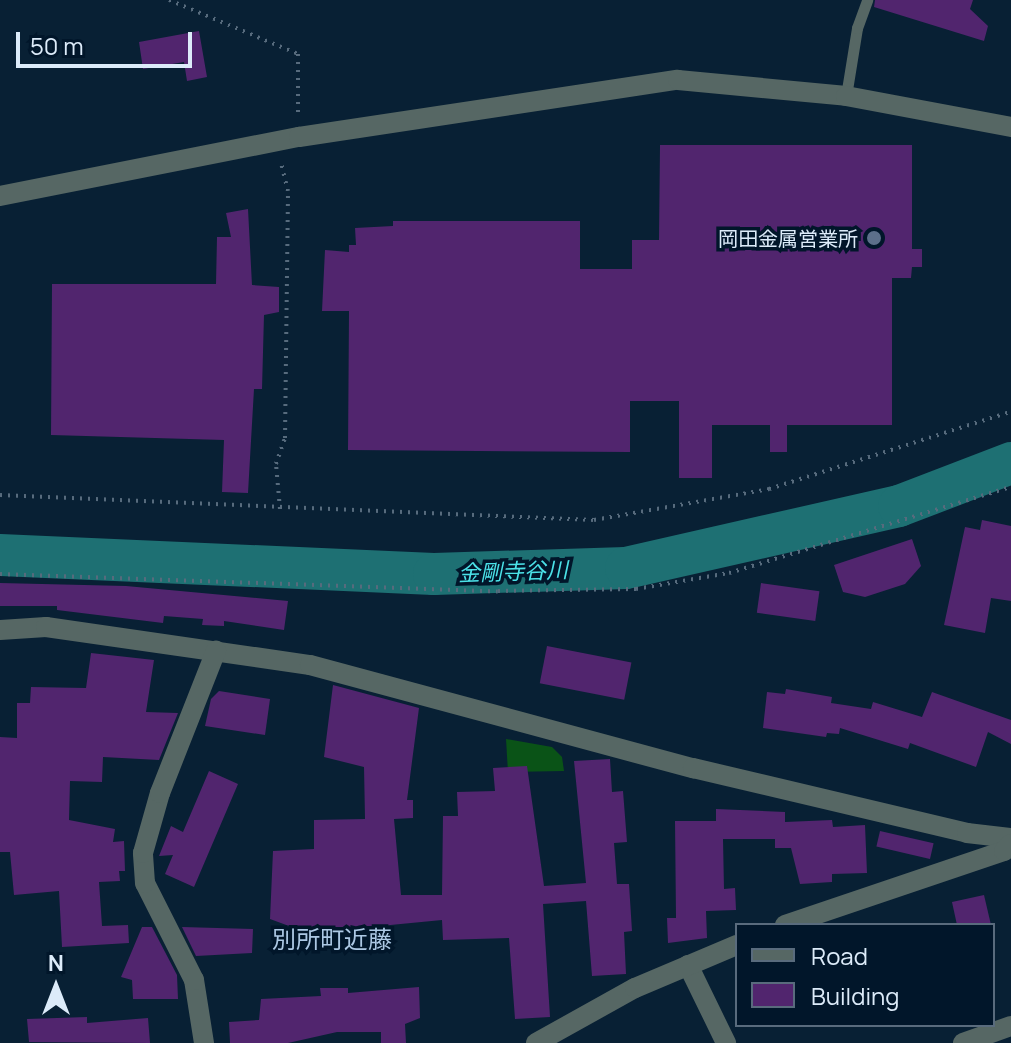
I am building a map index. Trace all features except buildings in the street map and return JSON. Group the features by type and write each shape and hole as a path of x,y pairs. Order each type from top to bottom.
{"street":[{"path":"0,196 299,137 678,80 846,96 1011,127"},
{"path":"0,630 46,627 310,665 693,768 1011,841"},
{"path":"204,1043 194,980 145,883 143,853 160,793 216,651"},
{"path":"790,923 1011,841"},
{"path":"536,1043 688,965 735,946"},
{"path":"688,965 726,1043"},
{"path":"963,1043 1011,1026"}],"lane":[{"path":"846,96 857,28 867,0"}],"path":[{"path":"169,0 298,54 299,137"},
{"path":"275,142 288,191 285,438 276,464 280,509"},
{"path":"0,495 594,520 666,511 769,489 1011,412"},
{"path":"0,574 498,591 636,589 729,573 1011,487"}],"green space":[{"path":"506,739 552,747 562,757 564,771 508,772"}],"waterway":[{"name":"金剛寺谷川","path":"0,555 434,574 626,568 899,506 1011,463"}],"place":[{"name":"岡田金属営業所","path":"874,238"}],"district":[{"name":"別所町近藤","path":"332,939"}]}
